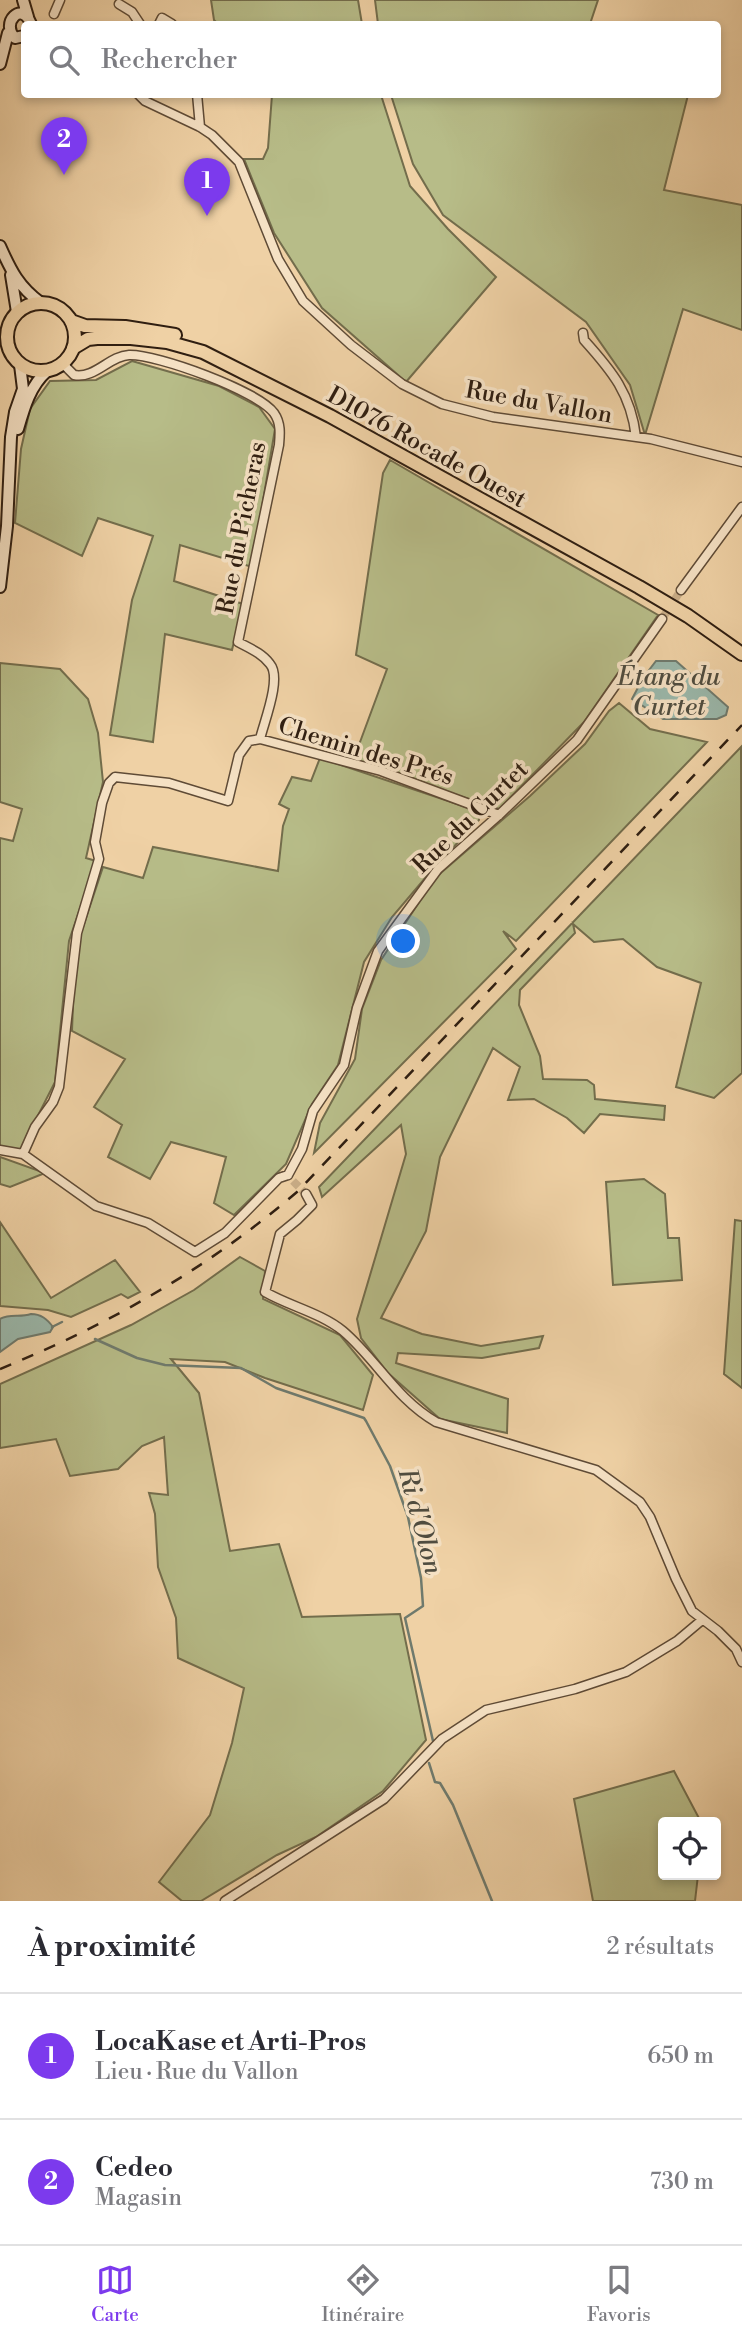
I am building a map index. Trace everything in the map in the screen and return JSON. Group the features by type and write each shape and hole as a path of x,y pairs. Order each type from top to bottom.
{"main road":[{"path":"1,60 17,36 6,26 22,19 22,0"},
{"path":"0,246 10,269 25,292 41,303"},
{"path":"10,269 17,312"},
{"path":"0,587 6,469 31,393 47,371 63,363 73,348 75,339 71,321 64,312 54,305 28,305 17,312 4,332 7,346 5,353 20,365 38,372 47,371"},
{"path":"71,321 85,326 157,331 203,344 284,386 330,416"},
{"name":"D1076 Rocade Ouest","path":"73,348 97,338 150,339 185,346 226,362 330,416 667,603 742,654"},
{"path":"12,452 13,424 23,389 20,365"}],"street":[{"path":"54,13 60,0"},
{"path":"119,4 132,12 138,21"},
{"name":"Rue du Vallon","path":"142,98 200,127 239,162 278,260 303,301 351,345 402,384 442,404 493,417 636,437 742,462"},
{"path":"197,98 200,127"},
{"path":"583,333 584,340 613,371 633,413 636,437"},
{"name":"Rue du Picheras","path":"63,363 74,375 86,375 117,358 139,355 222,382 262,402 275,414 280,431 279,445 238,642 257,652 272,666 275,681 260,739"},
{"path":"681,590 742,507"},
{"name":"Rue du Curtet","path":"23,1154 96,1206 148,1223 195,1252 225,1233 279,1178 290,1178 313,1111 344,1066 357,1008 378,951 438,869 577,740 662,619"},
{"path":"0,1150 23,1154 35,1127 53,1102 59,1087 77,933 99,859 95,842 102,803 109,783 115,776 169,783 228,801 239,755 249,741 260,739"},
{"name":"Chemin des Prés","path":"260,739 381,771 499,815"},
{"path":"306,1194 312,1205 280,1234 265,1292 340,1329 416,1410 436,1422 596,1470 640,1502 650,1517 692,1611 736,1649 742,1662"},
{"path":"225,1901 384,1799 442,1739 486,1710 575,1689 626,1672 677,1641 702,1620"}],"green space":[{"path":"211,0 358,0 362,21 215,21"},
{"path":"375,0 598,0 591,21 378,21"},
{"path":"272,98 382,98 410,186 496,277 406,382 322,308 274,233 244,159 263,159 268,148"},
{"path":"392,98 687,98 664,190 742,205 742,330 683,309 645,435 630,385 586,322 443,215 413,164"},
{"path":"132,361 219,386 259,407 275,429 252,567 180,545 174,581 243,604 232,650 165,634 153,742 110,735 132,600 153,536 98,518 82,556 15,523 21,449 30,409 50,381 96,380"},
{"path":"390,460 658,615 584,722 499,809 353,761 387,669 356,655 383,473"},
{"path":"0,663 60,669 88,699 98,733 103,782 86,858 96,861 69,941 55,1082 20,1151 0,1146 0,838 13,841 22,809 0,802"},
{"path":"619,703 650,729 707,742 516,941 503,931 516,949 314,1153 320,1123 355,1059 362,1009 381,960 435,878 530,796 585,744 609,711"},
{"path":"741,747 742,1073 714,1098 676,1087 701,983 657,967 623,939 594,942 573,924 575,933 520,990 519,1005 540,1056 543,1079 587,1080 594,1085 595,1099 665,1106 664,1120 600,1114 584,1133 567,1118 534,1099 508,1100 520,1067 493,1048 440,1157 426,1231 381,1318 422,1334 481,1346 543,1336 539,1348 482,1358 398,1353 396,1363 508,1399 507,1433 440,1419 388,1373 361,1338 357,1319 406,1154 401,1125 322,1197 319,1187"},
{"path":"320,758 478,811 479,820 392,917 364,962 338,1065 312,1104 286,1164 234,1215 214,1203 226,1157 171,1142 150,1179 108,1157 122,1125 94,1107 125,1059 72,1031 75,951 103,867 143,878 153,847 278,871 283,826 289,809 279,804 292,777 311,781"},
{"path":"0,1157 45,1173 10,1187 0,1184"},
{"path":"644,1179 665,1194 668,1238 679,1238 682,1280 613,1285 606,1182"},
{"path":"735,1220 742,1221 742,1388 724,1374"},
{"path":"0,1222 51,1298 115,1260 140,1292 128,1298 121,1294 71,1317 48,1310 0,1306"},
{"path":"240,1257 265,1271 263,1299 340,1335 373,1375 363,1410 225,1362 171,1359 199,1393 230,1551 279,1544 302,1617 400,1614 426,1740 383,1791 316,1837 277,1855 201,1901 182,1901 159,1882 210,1815 232,1743 244,1688 178,1658 176,1618 158,1567 155,1514 149,1493 168,1495 164,1437 142,1446 118,1469 70,1476 56,1439 0,1448 0,1384 131,1325 194,1290"},
{"path":"674,1771 698,1817 658,1817 658,1880 697,1880 695,1901 593,1901 574,1799"}],"water":[{"name":"Étang du Curtet","path":"656,661 676,661 728,707 726,715 717,719 663,719 632,699"},
{"path":"31,1314 41,1316 48,1322 53,1327 50,1332 18,1339 0,1352 0,1319"}],"waterway":[{"name":"Ri d'Olon","path":"52,1327 62,1322"},
{"name":"Ri d'Olon","path":"95,1339 137,1358 165,1365 241,1368 276,1388 364,1418 390,1466 408,1517 421,1578 423,1606 405,1618 433,1741"},
{"name":"Ri d'Olon","path":"429,1763 435,1782 440,1783 453,1805 492,1901"}],"tunnel":[{"path":"662,619 681,590"},
{"path":"293,1181 306,1194"}],"railway":[{"path":"0,1369 119,1314 156,1292 228,1246 297,1192 742,725"}],"place":[{"name":"Cedeo","path":"64,175"},
{"name":"LocaKase et Arti-Pros","path":"207,216"}]}
